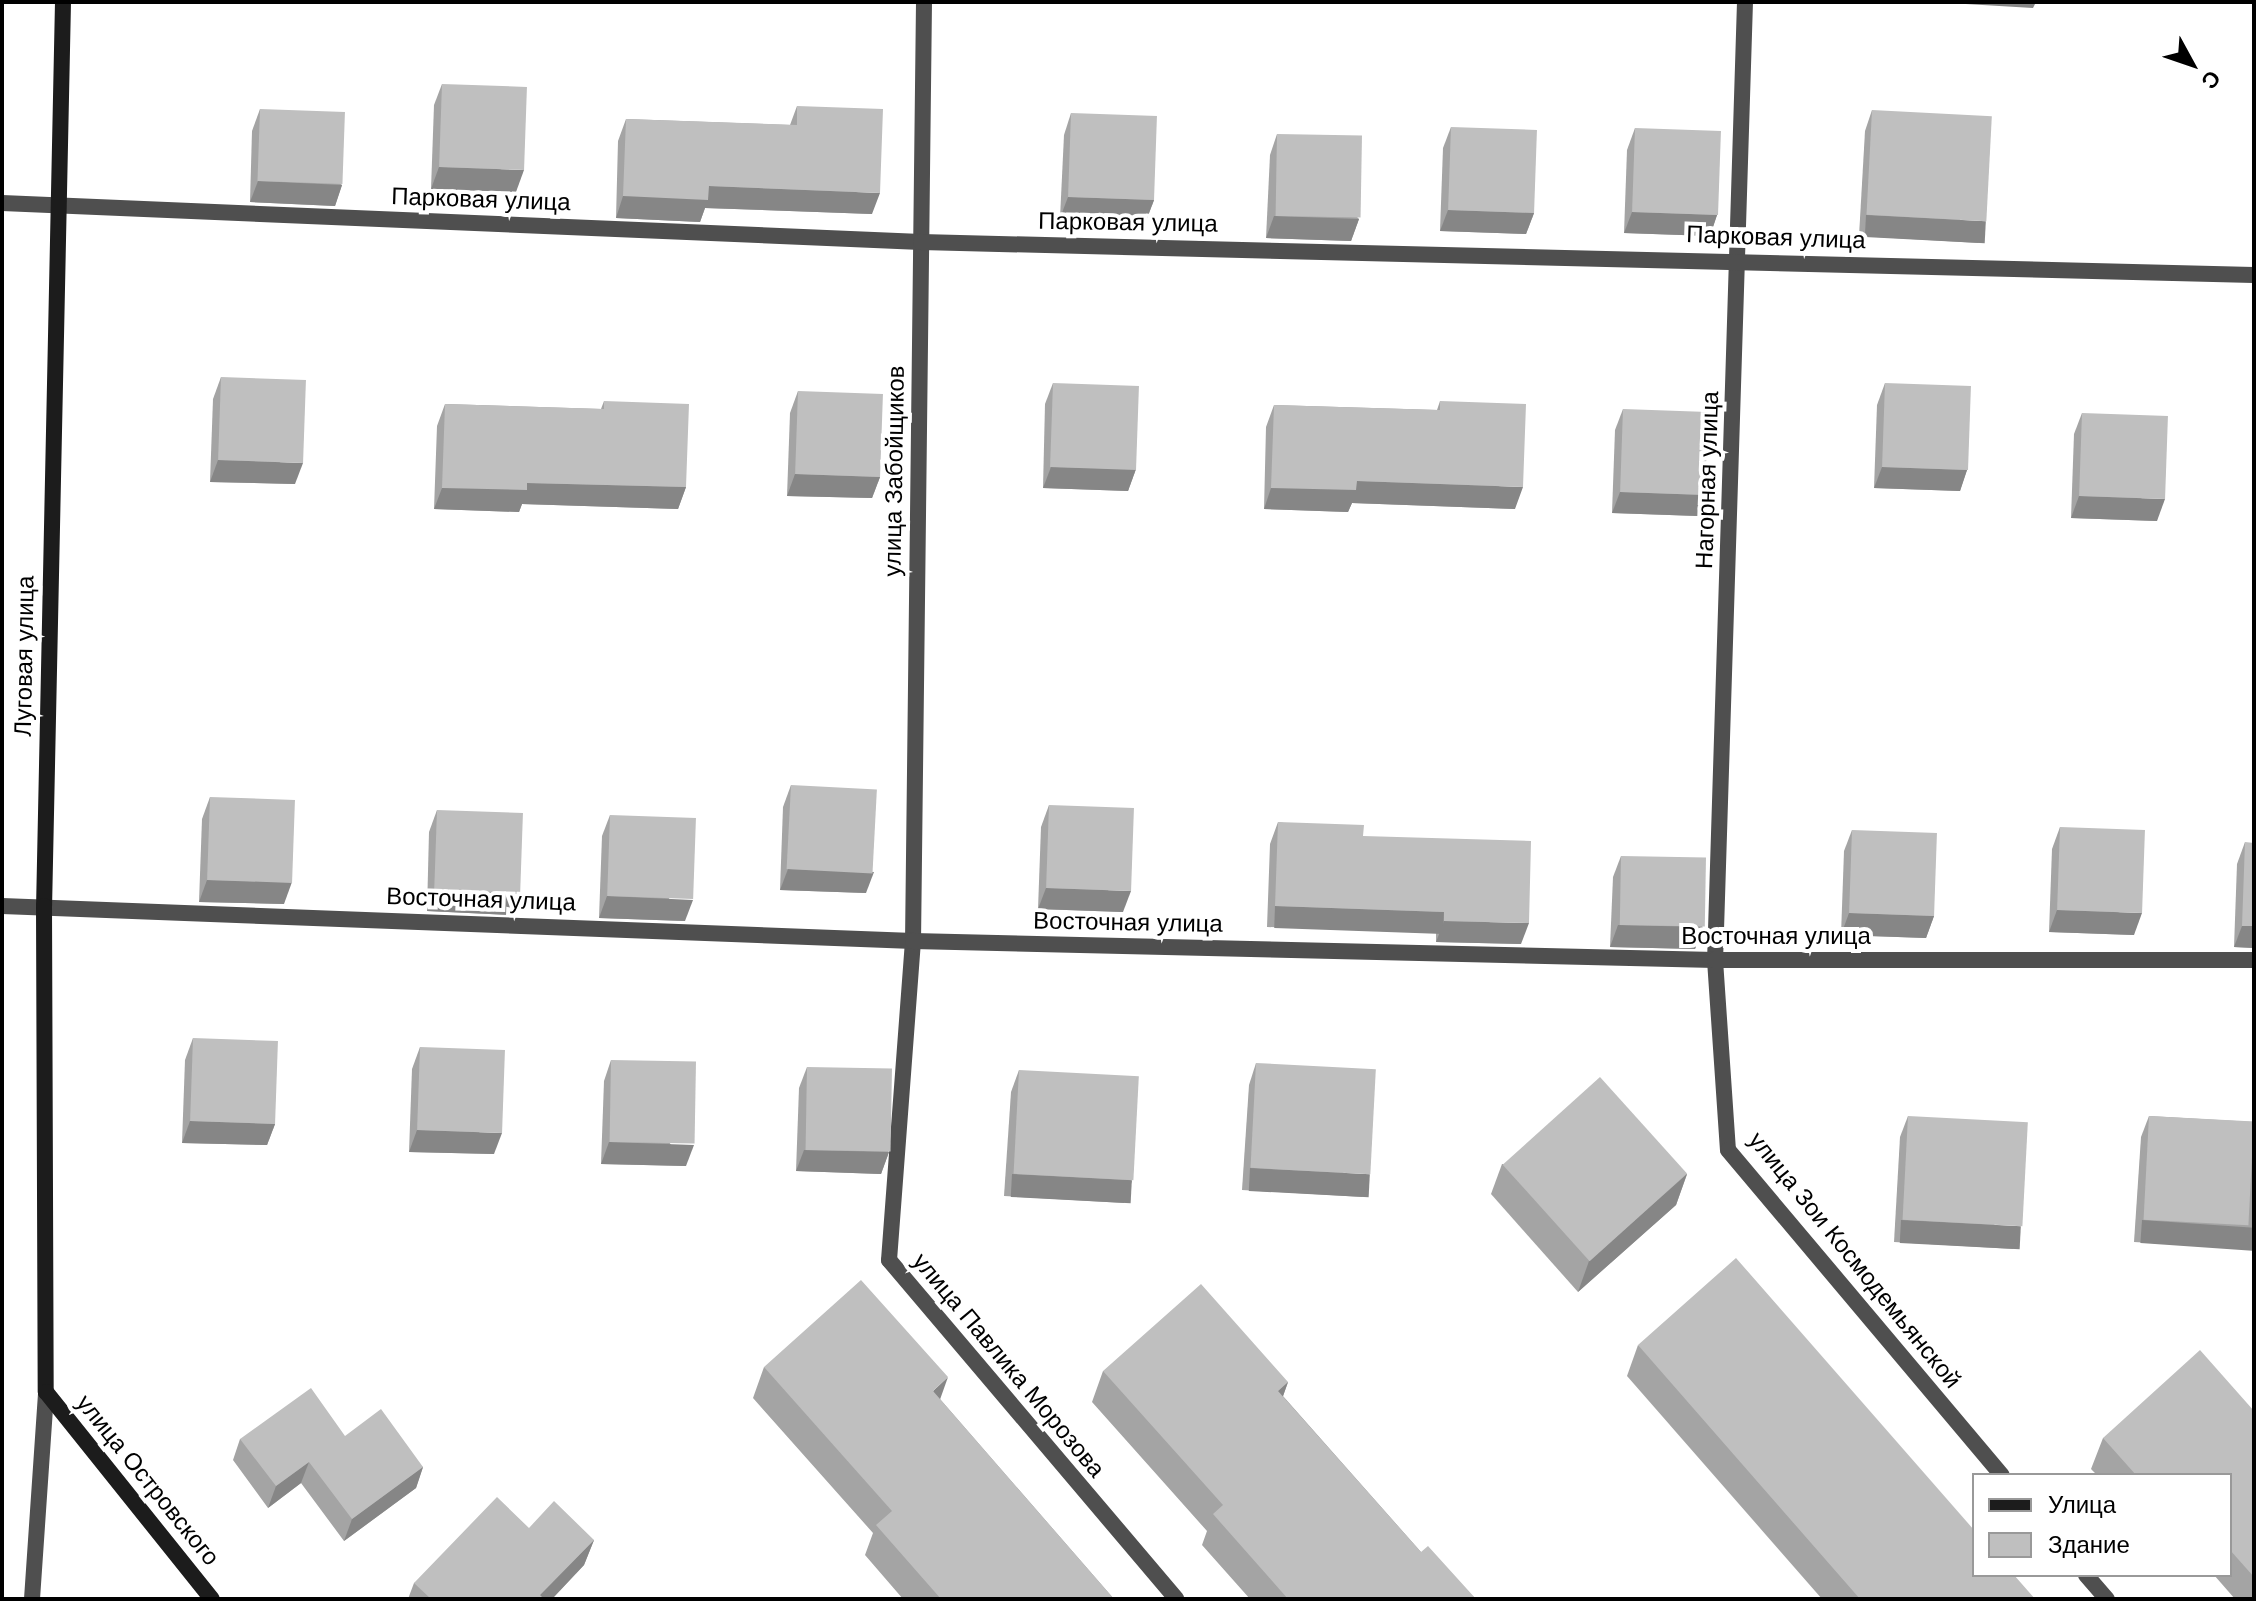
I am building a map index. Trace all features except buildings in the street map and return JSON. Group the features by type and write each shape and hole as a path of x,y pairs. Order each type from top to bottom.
{"main road":[{"name":"Луговая улица","path":"46,1392 44,906 56,204 63,2"},
{"name":"улица Островского","path":"46,1392 212,1599"}],"street":[{"name":"улица Забойщиков","path":"913,941 924,2"},
{"name":"Нагорная улица","path":"1715,960 1745,2"},
{"name":"Парковая улица","path":"2,203 921,242 2254,275"},
{"name":"Восточная улица","path":"2,906 913,941 1715,960 2254,960"},
{"name":"улица Павлика Морозова","path":"913,941 889,1260 1176,1599"},
{"name":"улица Зои Космодемьянской","path":"1715,960 1728,1150 2000,1473"},
{"name":"Луговая улица","path":"32,1599 46,1392"},
{"path":"2088,1577 2107,1599"}]}
